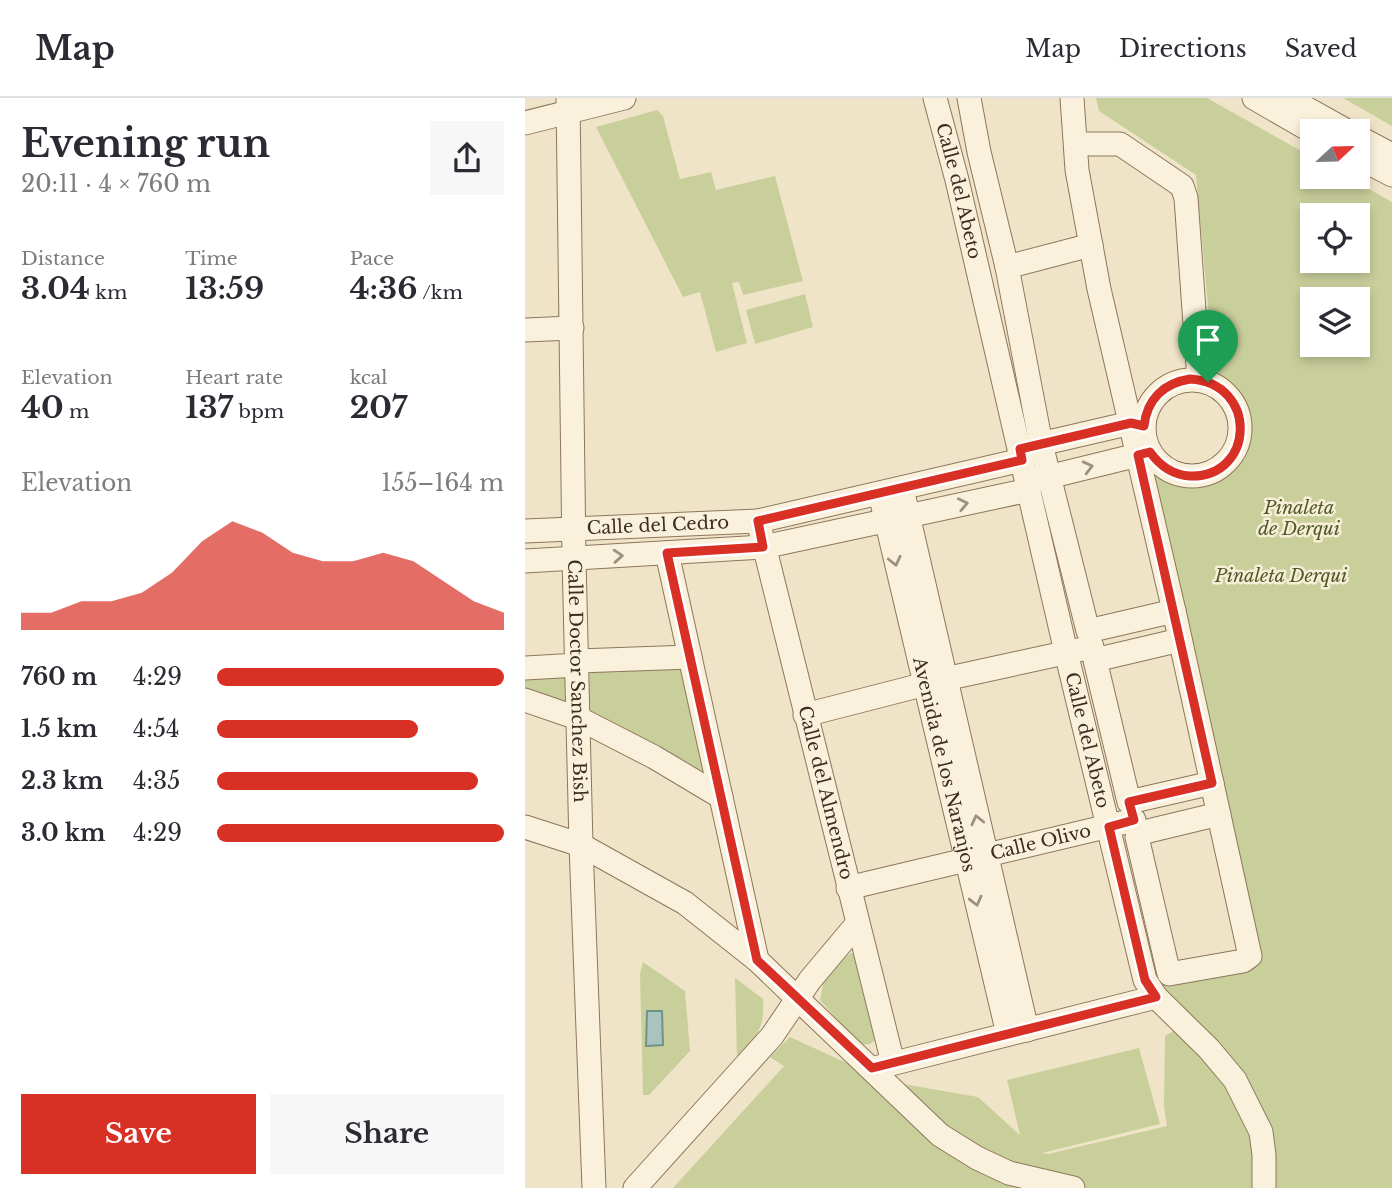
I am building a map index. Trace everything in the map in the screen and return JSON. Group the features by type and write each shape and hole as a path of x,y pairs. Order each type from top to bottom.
{"street":[{"path":"525,123 624,98"},
{"name":"Calle del Abeto","path":"935,98 1027,465 1066,652 1145,980 1156,997 1209,1049 1235,1080 1261,1132 1263,1188"},
{"path":"969,98 1007,267 1027,465 1050,476 1169,974 1243,961 1250,956 1174,611 1144,453 1145,440 1137,425 1099,289 1077,170 1072,98"},
{"path":"1254,98 1300,125"},
{"path":"1288,98 1326,119"},
{"name":"Calle Doctor Sanchez Bish","path":"568,113 574,559 594,1188"},
{"path":"1370,143 1392,155"},
{"path":"1076,145 1120,144 1182,186 1186,198 1199,380"},
{"path":"1370,164 1392,176"},
{"path":"1007,267 1091,245"},
{"path":"525,330 572,328"},
{"path":"1137,425 1158,393 1173,383 1199,380 1223,390 1234,404 1241,430 1233,455 1226,463 1207,474 1185,476 1165,468 1144,453"},
{"name":"Calle del Cedro","path":"525,561 763,547 897,519 1027,465 1137,425"},
{"name":"Calle del Cedro","path":"525,531 758,521 1027,465 1050,476 1144,453"},
{"name":"Avenida de los Naranjos","path":"891,492 1018,1032"},
{"name":"Calle del Almendro","path":"758,521 857,925 882,1066"},
{"path":"667,553 757,960"},
{"path":"1092,646 1174,611"},
{"path":"805,715 935,681 1092,646 1180,640"},
{"path":"525,668 690,657"},
{"path":"525,700 580,719 654,757 721,797"},
{"path":"1133,820 1212,783"},
{"path":"1133,820 1140,833 1219,814"},
{"name":"Calle Olivo","path":"848,888 1133,820"},
{"path":"525,827 581,845 685,903 882,1066 940,1135 977,1158 1009,1173 1073,1188"},
{"path":"635,1188 772,1036 823,962 857,925"},
{"path":"882,1066 1156,997"}],"green space":[{"name":"Pinaleta Derqui","path":"1096,98 1207,98 1300,150 1300,189 1369,189 1392,202 1392,1188 673,1188 784,1066 770,1057 790,1037 886,1081 978,1097 1020,1135 1007,1080 1139,1048 1160,1124 1042,1153 1048,1154 1167,1126 1164,1106 1165,1036 1191,1021 1157,981 1247,963 1150,474 1190,484 1206,483 1247,435 1249,424 1244,401 1225,383 1205,372 1212,351 1196,175 1099,111"},
{"path":"1343,98 1392,98 1392,126"},
{"path":"657,110 663,116 680,179 711,172 716,190 775,176 803,281 743,295 739,282 732,283 747,343 716,352 700,292 683,297 596,127"},
{"path":"805,294 813,327 755,344 746,310"},
{"path":"683,665 712,786 588,716 586,668"},
{"path":"569,672 572,709 525,694 525,675"},
{"path":"851,953 858,956 877,1039 870,1044 859,1045 820,1000 825,973"},
{"path":"643,962 685,991 690,1051 649,1095 643,1095 640,974"},
{"path":"735,978 763,999 761,1026 737,1060"}],"water":[{"path":"647,1011 662,1011 663,1045 646,1046"}],"route":[{"path":"1181,380 1208,382 1230,397 1240,421 1237,447 1226,463 1207,474 1185,476 1165,468 1150,452 1138,455 1212,783 1129,802 1134,820 1109,827 1145,980 1156,997 872,1068 757,960 667,553 763,547 758,521 1022,460 1020,449 1131,423 1144,426 1152,400 1165,387 1181,380"}],"park label":[{"name":"Pinaleta de Derqui","path":"1299,518"}]}
